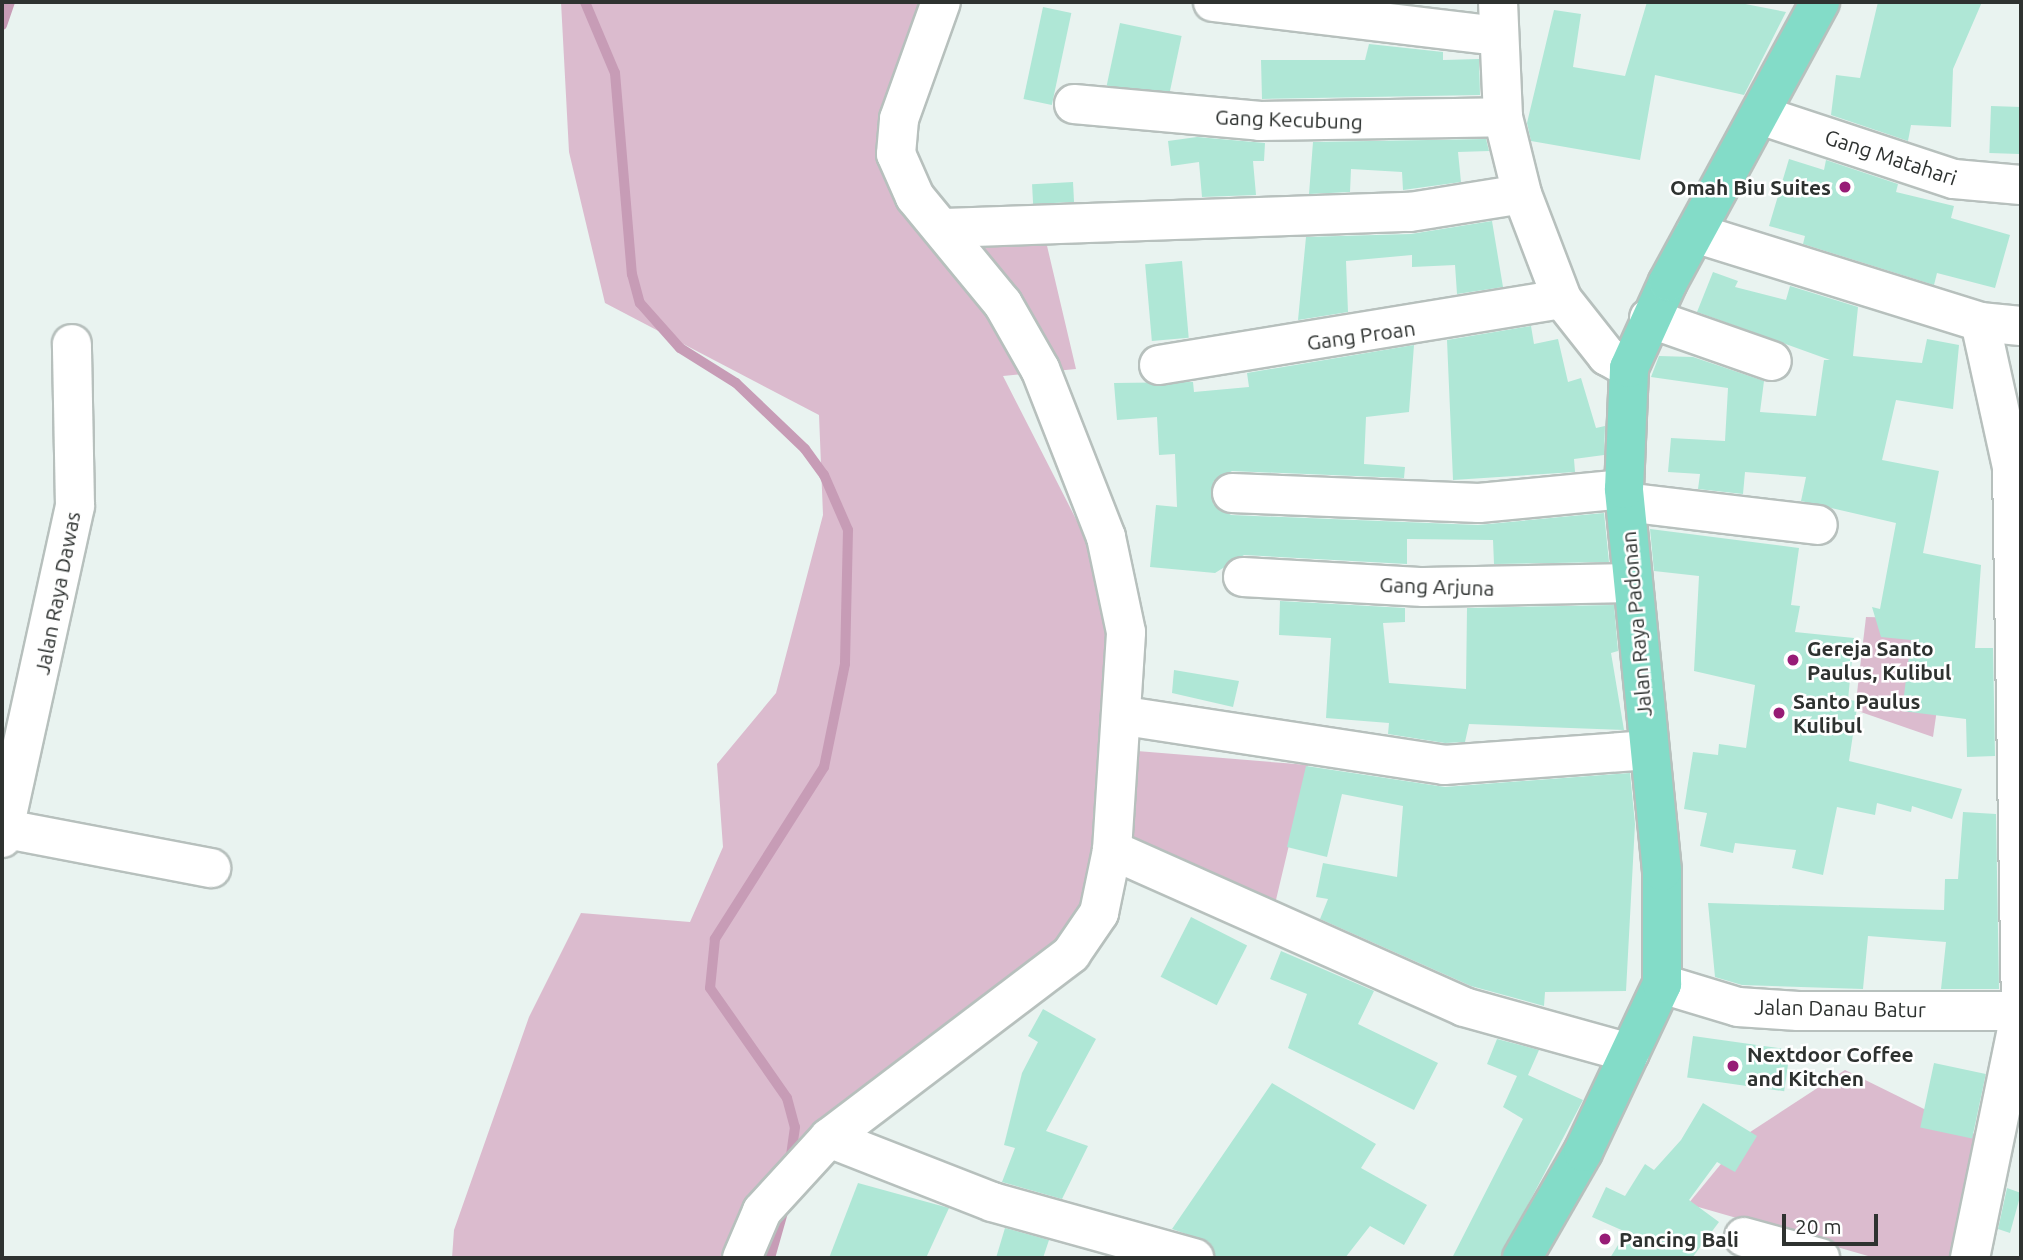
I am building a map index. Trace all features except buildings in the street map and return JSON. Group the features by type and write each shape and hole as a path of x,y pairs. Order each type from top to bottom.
{"main road":[{"name":"Jalan Raya Padonan","path":"1522,1258 1630,1053 1662,984 1662,871 1625,495 1629,368 1649,318 1763,116 1820,2"}],"street":[{"path":"742,1258 762,1211 829,1138 1071,954 1099,913 1112,850 1125,716 1126,632 1106,537 1040,369 1003,304 945,228 915,197 897,154 899,119 941,2"},
{"path":"1213,2 1497,19 1503,117 1522,194 1562,299 1607,356 1629,368"},
{"name":"Gang Kecubung","path":"1074,104 1260,121 1503,117"},
{"name":"Gang Matahari","path":"1763,116 1954,179 2021,185"},
{"path":"945,228 1372,214 1522,194"},
{"path":"1695,233 1980,322 2021,326"},
{"name":"Gang Proan","path":"1159,365 1472,319 1562,299"},
{"path":"1649,318 1772,361"},
{"path":"1970,1258 2008,1150 2021,1011 2017,466 1980,322"},
{"name":"Jalan Raya Dawas","path":"4,834 75,506 72,344"},
{"path":"1232,493 1479,503 1625,495 1818,525"},
{"name":"Gang Arjuna","path":"1243,577 1424,587 1632,583"},
{"path":"1125,716 1444,765 1648,750"},
{"path":"4,834 211,868"},
{"path":"1112,850 1464,1007 1630,1053"},
{"name":"Jalan Danau Batur","path":"1662,984 1738,1007 1786,1010 2021,1011"},
{"path":"829,1138 992,1202 1194,1258"},
{"path":"1744,1237 1820,1258"}],"shaded area":[{"path":"561,2 941,2 903,183 973,228 1044,233 1076,369 1003,376 1079,525 1114,559 1137,751 1308,765 1275,904 1120,856 1024,992 829,1133 742,1258 452,1258 454,1230 529,1017 581,913 690,922 723,847 717,764 776,693 823,515 819,415 605,303 569,152"},
{"path":"1866,617 1950,619 1933,737 1855,710"},
{"path":"1845,1070 1997,1145 1971,1258 1875,1258 1688,1204 1744,1136"}],"waterway":[{"path":"2,25 10,2"},
{"path":"585,2 615,73 632,274 640,303 680,348 736,383 805,449 824,475 848,530 845,664 824,767 715,939 710,988 787,1098 795,1127 790,1162"},
{"path":"770,1258 785,1205"}],"place":[{"name":"Omah Biu Suites","path":"1845,187"},
{"name":"Gereja Santo Paulus, Kulibul","path":"1793,660"},
{"name":"Santo Paulus Kulibul","path":"1779,713"},
{"name":"Nextdoor Coffee and Kitchen","path":"1733,1066"},
{"name":"Pancing Bali","path":"1605,1239"}]}
